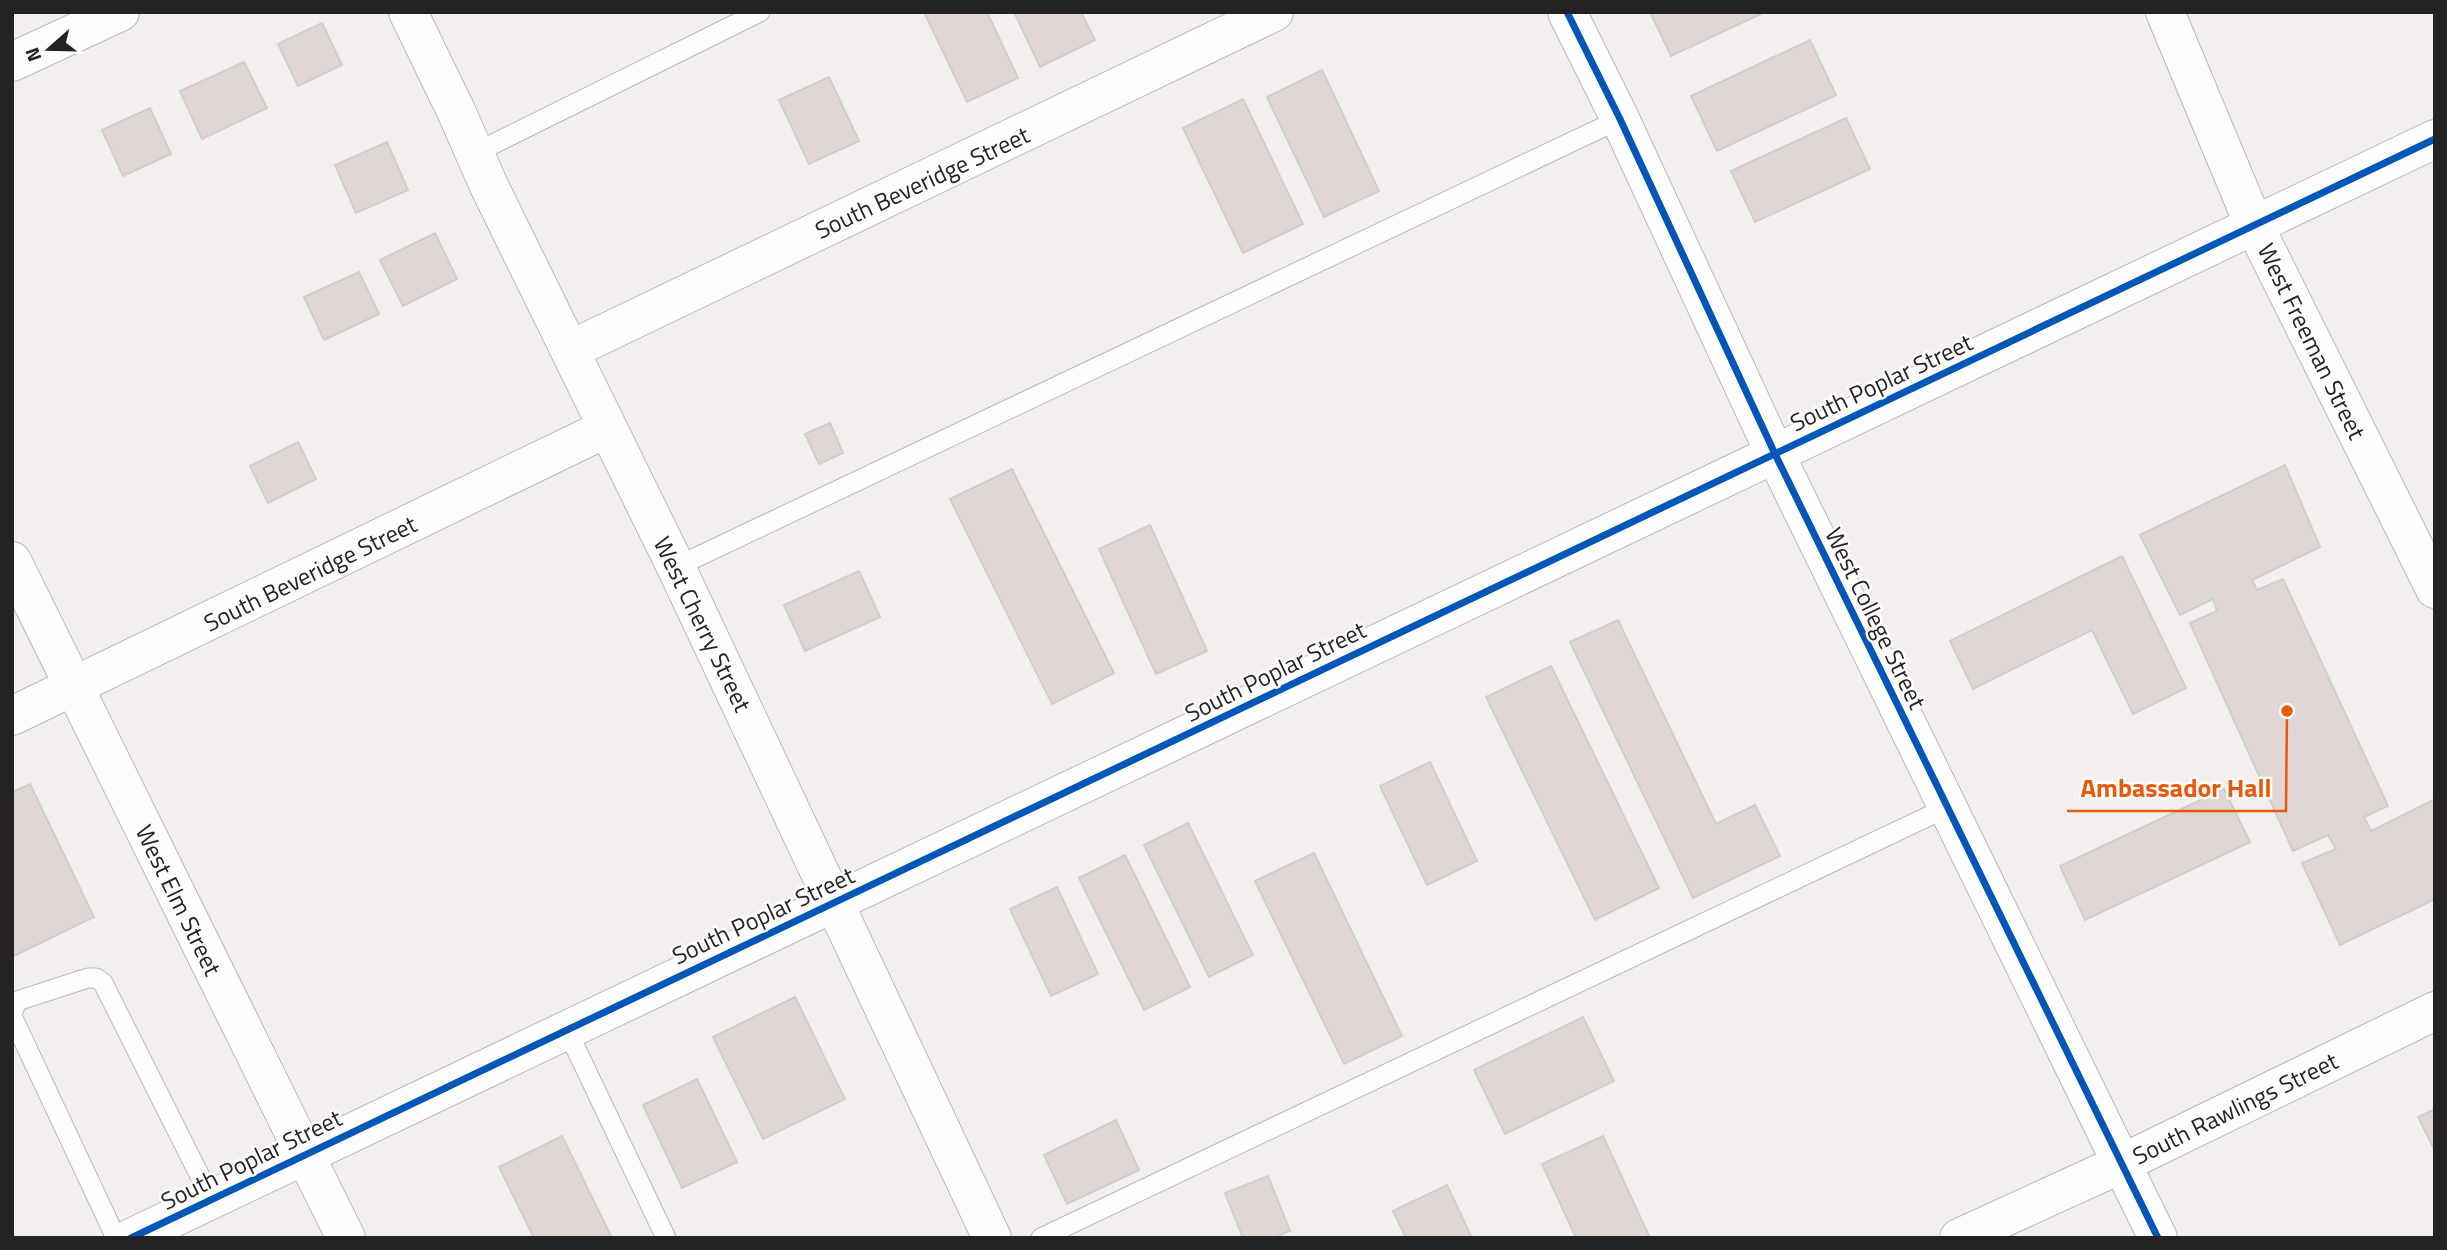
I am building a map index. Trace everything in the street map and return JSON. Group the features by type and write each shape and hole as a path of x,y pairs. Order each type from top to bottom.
{"street":[{"path":"12,62 120,12"},
{"name":"West Cherry Street","path":"408,12 607,429 676,566 992,1238"},
{"name":"South Beveridge Street","path":"570,350 1274,12"},
{"name":"West College Street","path":"1567,12 1620,119 1774,454 2158,1238"},
{"name":"West Freeman Street","path":"2165,12 2254,225 2432,578"},
{"name":"South Poplar Street","path":"131,1238 2435,139"},
{"name":"South Beveridge Street","path":"12,716 607,429"},
{"name":"West Elm Street","path":"12,561 346,1238"},
{"name":"South Rawlings Street","path":"1958,1238 2123,1163 2435,1011"}],"lane":[{"path":"475,153 760,12"},
{"path":"676,566 1620,119"},
{"path":"1041,1238 1948,807"},
{"path":"116,1238 14,1010 88,978 96,978 103,983 212,1200"},
{"path":"567,1030 666,1238"}],"building":[{"path":"924,12 987,12 1018,78 967,102"},
{"path":"1014,12 1081,12 1095,40 1040,67"},
{"path":"1650,12 1765,12 1671,56"},
{"path":"322,23 342,65 298,86 278,44"},
{"path":"1810,40 1836,95 1717,151 1691,96"},
{"path":"244,62 267,108 202,139 180,91"},
{"path":"1322,70 1379,191 1324,217 1267,97"},
{"path":"829,77 859,141 809,164 779,100"},
{"path":"1243,99 1303,224 1243,253 1183,128"},
{"path":"150,108 171,154 123,176 102,130"},
{"path":"1846,118 1870,169 1755,222 1731,171"},
{"path":"387,142 408,190 356,213 335,165"},
{"path":"435,233 457,279 403,306 380,260"},
{"path":"359,272 379,314 324,340 304,297"},
{"path":"830,423 843,453 819,464 805,434"},
{"path":"298,442 316,479 268,503 250,466"},
{"path":"2285,465 2320,547 2252,580 2257,590 2283,579 2388,806 2364,817 2371,831 2435,799 2435,899 2340,945 2302,863 2336,849 2328,835 2293,851 2190,623 2217,611 2213,599 2180,615 2140,535"},
{"path":"1012,469 1114,673 1052,704 950,499"},
{"path":"1150,525 1207,651 1156,674 1099,549"},
{"path":"2122,556 2186,688 2133,714 2092,630 1973,689 1950,641"},
{"path":"859,571 880,617 805,651 784,605"},
{"path":"1618,620 1716,824 1755,805 1780,856 1693,898 1570,642"},
{"path":"1551,666 1659,888 1595,920 1486,697"},
{"path":"1430,762 1477,861 1427,885 1380,786"},
{"path":"30,784 94,917 12,957 12,792"},
{"path":"2224,789 2250,842 2085,920 2060,866"},
{"path":"1188,823 1253,955 1209,977 1144,845"},
{"path":"1314,853 1402,1036 1344,1064 1255,881"},
{"path":"1125,855 1190,987 1144,1010 1079,878"},
{"path":"1057,887 1098,974 1051,996 1010,909"},
{"path":"795,997 845,1099 763,1139 713,1037"},
{"path":"1583,1017 1614,1081 1505,1134 1474,1070"},
{"path":"697,1079 737,1162 682,1188 643,1105"},
{"path":"2435,1109 2435,1151 2418,1117"},
{"path":"1116,1120 1139,1170 1067,1204 1044,1155"},
{"path":"562,1136 612,1238 534,1238 499,1167"},
{"path":"1603,1136 1650,1238 1576,1238 1542,1164"},
{"path":"1268,1176 1290,1231 1273,1238 1243,1238 1225,1193"},
{"path":"1447,1185 1472,1238 1406,1238 1393,1211"}],"cycle path":[{"path":"1567,12 1620,119 1775,454 2158,1238"},
{"path":"131,1238 2435,139"}],"place":[{"name":"Ambassador Hall","path":"2287,711"}]}
